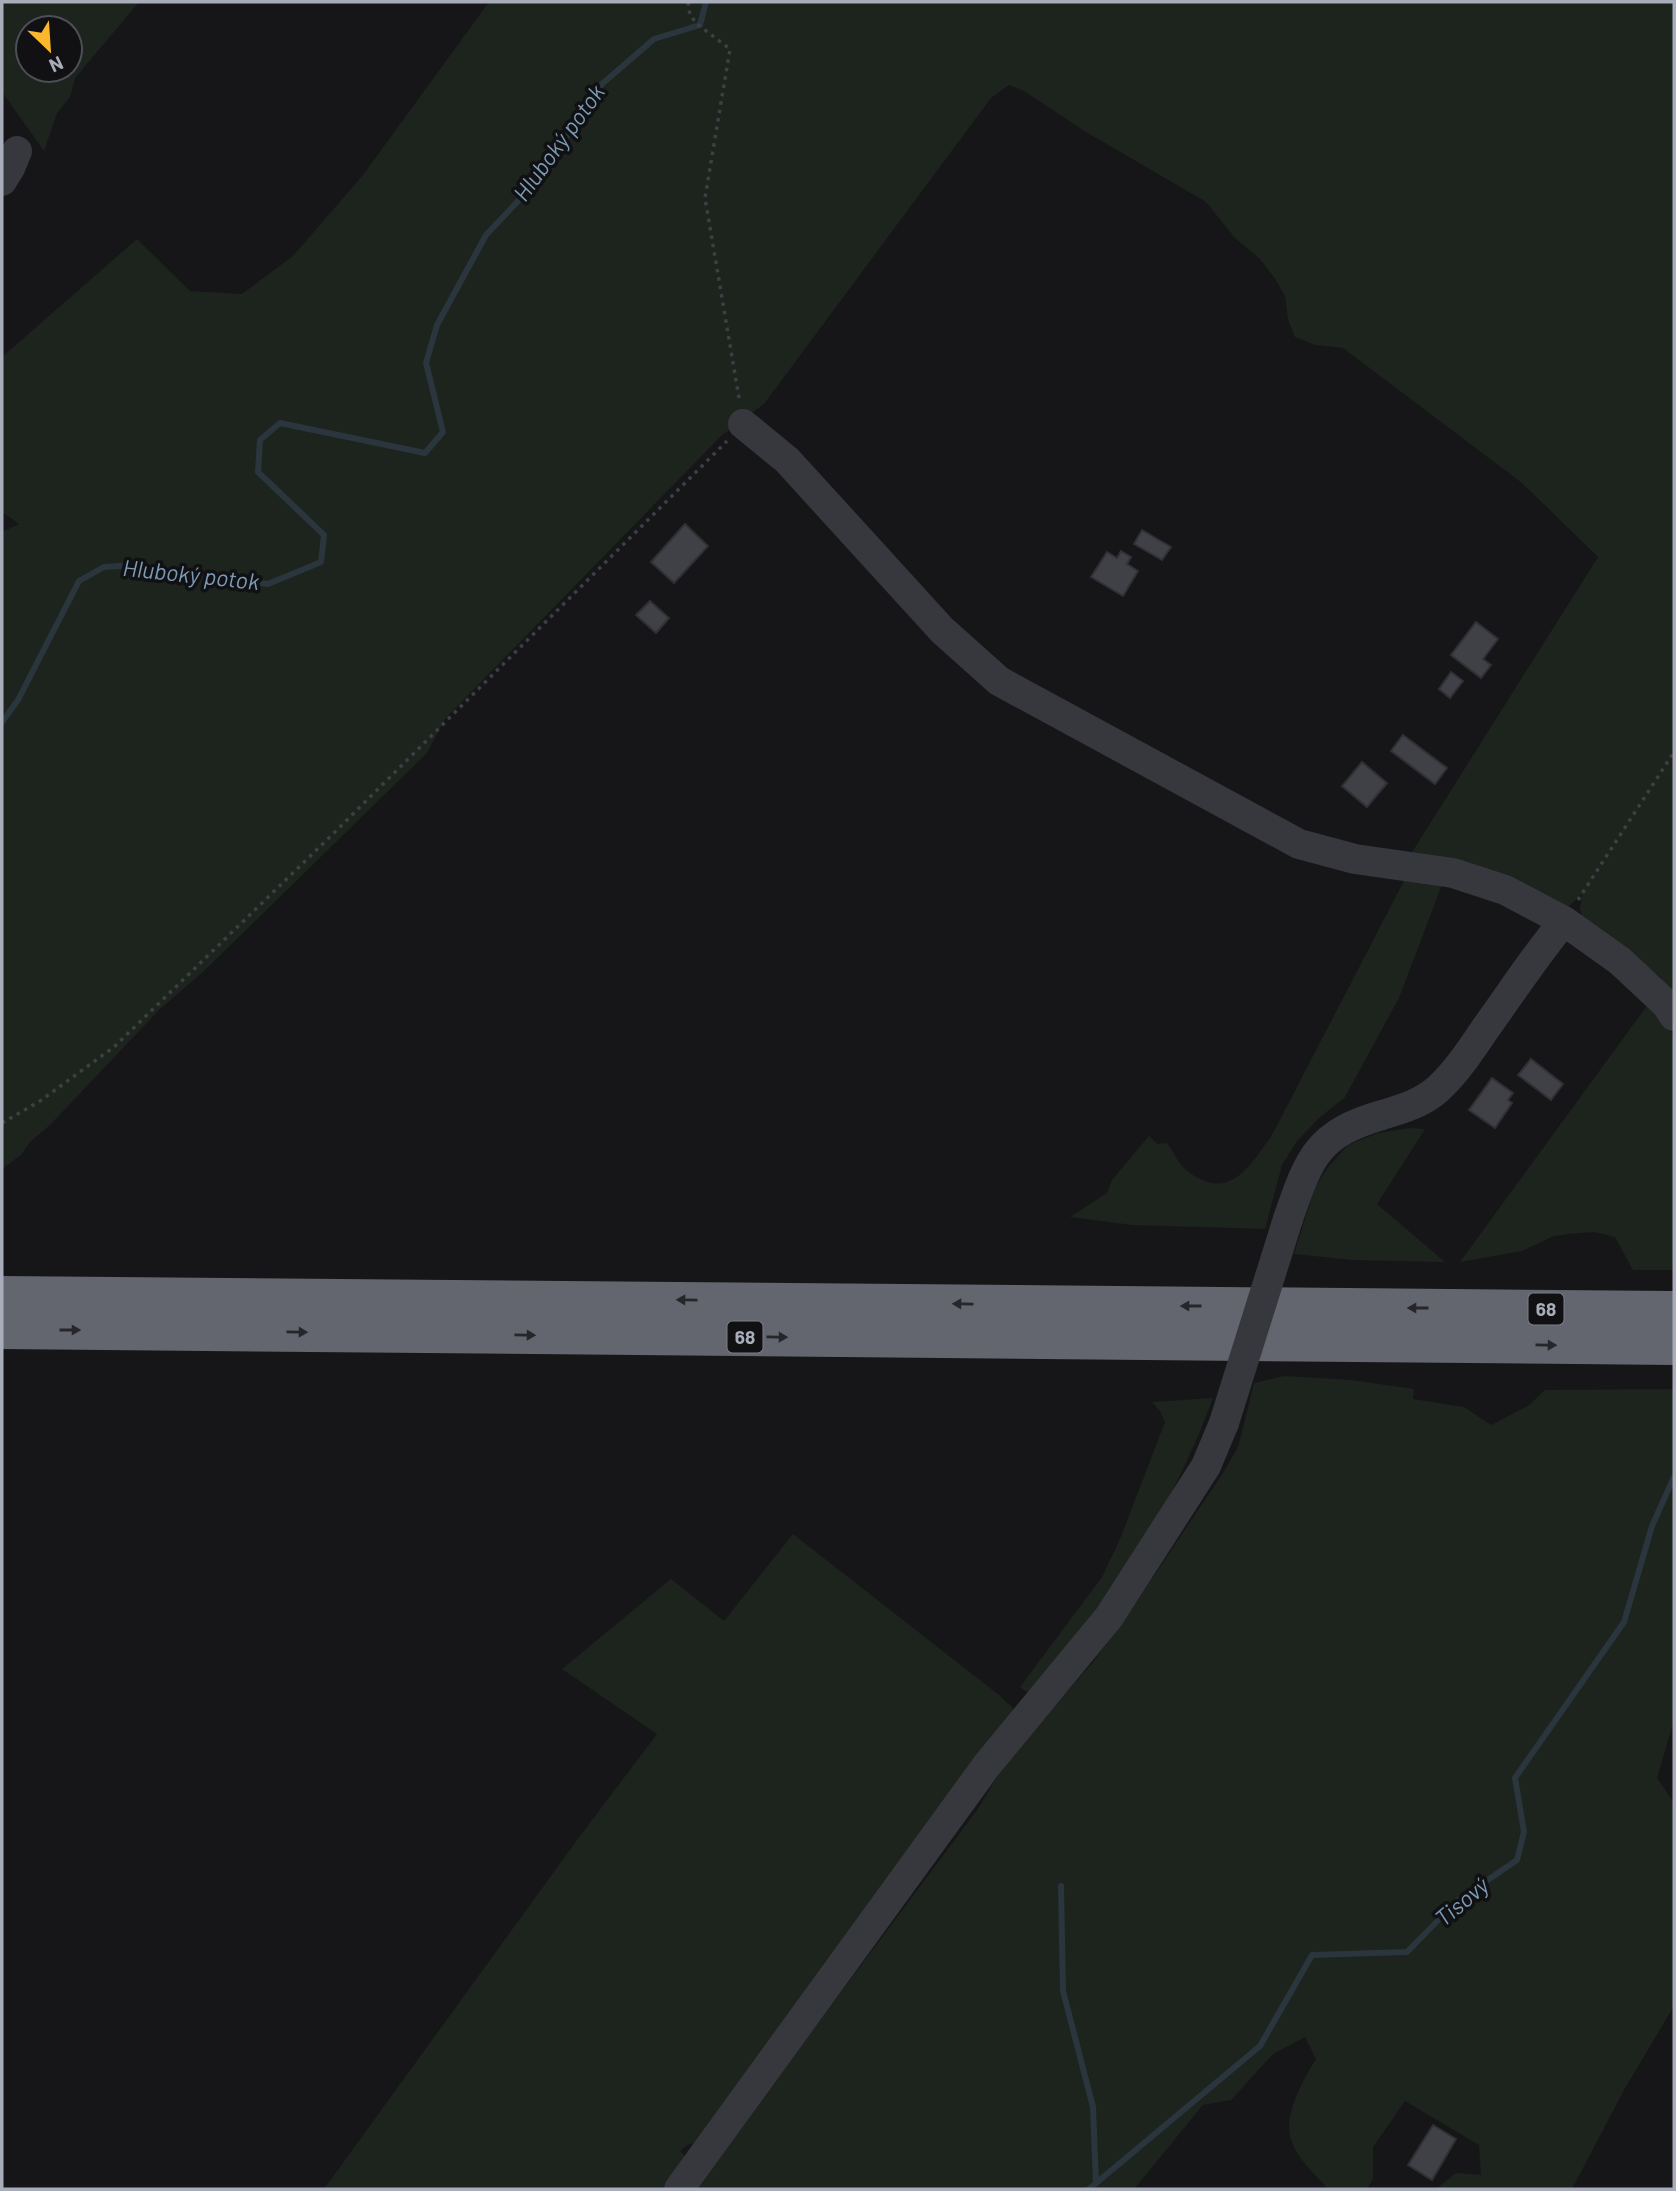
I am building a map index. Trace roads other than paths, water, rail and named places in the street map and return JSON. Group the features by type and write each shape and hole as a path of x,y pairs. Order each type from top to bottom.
{"highway":[{"name":"68","path":"2,1295 1606,1327 1674,1346"},
{"name":"68","path":"2,1330 1606,1327 1674,1310"}],"street":[{"path":"2,181 17,151"},
{"path":"743,424 787,460 942,630 999,681 1300,844 1355,859 1453,873 1505,890 1564,921 1620,961 1666,1004 1674,1016"},
{"path":"679,2189 987,1765 1109,1617 1206,1466 1224,1423 1305,1169 1323,1145 1346,1127 1410,1107 1437,1090 1458,1068 1564,921"}],"waterway":[{"name":"Hluboký potok","path":"2,722 18,700 79,581 104,567 138,565 268,584 321,562 324,535 258,472 260,440 280,423 425,453 443,432 426,363 437,325 486,235 535,183 602,84 654,39 700,25 706,2"},
{"name":"Tisový","path":"1089,2189 1260,2046 1312,1955 1407,1952 1457,1901 1517,1860 1524,1832 1515,1778 1624,1622 1652,1526 1674,1477"},
{"path":"1061,1886 1063,1991 1093,2107 1096,2183"}]}
